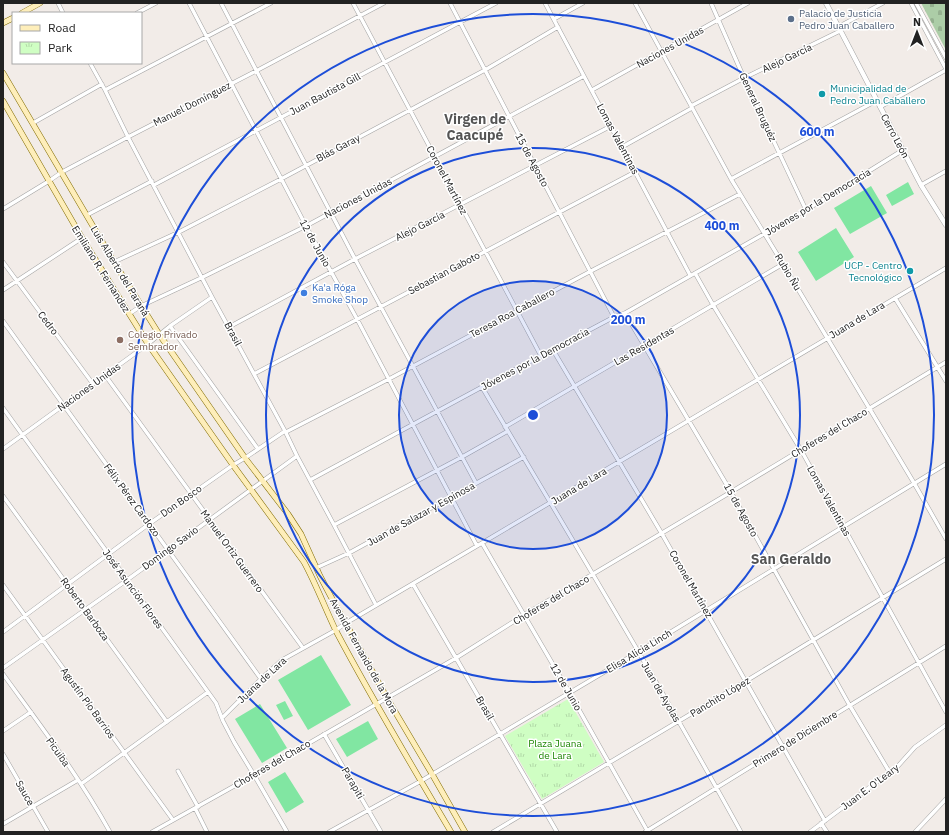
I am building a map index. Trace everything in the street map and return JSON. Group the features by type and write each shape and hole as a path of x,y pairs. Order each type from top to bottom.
{"main road":[{"path":"24,12 40,3"},
{"path":"3,23 12,18"},
{"name":"Luis Alberto del Paraná","path":"3,73 141,306 245,458 263,481"},
{"name":"Emiliano R. Fernandez","path":"3,102 82,238 148,344 251,489"},
{"name":"Avenida Fernando de la Mora","path":"263,481 301,534 316,568 387,698 465,832"},
{"name":"Avenida Fernando de la Mora","path":"251,489 312,575 336,630 451,832"}],"street":[{"path":"58,3 62,12"},
{"path":"139,12 156,3"},
{"name":"12 de Junio","path":"188,3 477,546"},
{"path":"221,3 355,259 476,483"},
{"path":"105,90 271,3"},
{"name":"Coronel Martínez","path":"354,3 541,356"},
{"name":"Manuel Domínguez","path":"3,209 62,172 384,3"},
{"name":"15 de Agosto","path":"450,3 614,317"},
{"name":"Juan Bautista Gill","path":"87,215 256,131 496,3"},
{"name":"Lomas Valentinas","path":"545,3 690,276"},
{"path":"554,19 583,3"},
{"name":"Rubio Ñu","path":"634,3 731,179 914,483 946,539"},
{"name":"General Bruguéz","path":"711,3 744,78 806,210"},
{"name":"Naciones Unidas","path":"592,90 748,3"},
{"name":"Cerro León","path":"826,3 921,185 946,225"},
{"name":"Alejo García","path":"622,146 744,78 839,29 883,3"},
{"path":"880,107 946,69 911,3"},
{"path":"916,3 946,58"},
{"name":"Blás Garay","path":"114,262 179,232 281,179 485,70 558,27"},
{"path":"933,46 938,43"},
{"name":"Brasil","path":"91,64 203,277 212,297 376,605"},
{"name":"Naciones Unidas","path":"129,314 141,306 203,277 331,213 584,76"},
{"path":"33,123 102,84"},
{"path":"731,179 876,101"},
{"name":"Alejo García","path":"229,327 355,259 611,126"},
{"name":"Jóvenes por la Democracia","path":"310,480 614,317 625,313 806,210 903,150"},
{"path":"921,185 946,171"},
{"name":"Sebastian Gaboto","path":"254,374 635,172"},
{"name":"Teresa Roa Caballero","path":"285,432 389,379 517,310 740,194"},
{"path":"3,290 82,238"},
{"name":"Cedro","path":"3,262 93,384"},
{"name":"Las Residentas","path":"334,525 462,457 575,386 783,264"},
{"name":"Juana de Lara","path":"222,718 282,660 482,544 550,502 946,268"},
{"name":"Lomas Valentinas","path":"695,273 800,450 946,712"},
{"name":"Naciones Unidas","path":"3,449 64,406 170,326 212,297"},
{"path":"895,298 946,381"},
{"name":"15 de Agosto","path":"625,313 731,492 850,706 890,773"},
{"name":"Félix Pérez Cardozo","path":"3,321 261,679"},
{"path":"170,326 258,449"},
{"name":"Coronel Martínez","path":"553,350 620,461 825,821"},
{"name":"Choferes del Chaco","path":"152,832 456,658 946,362"},
{"name":"Manuel Ortiz Guerrero","path":"105,375 303,648"},
{"name":"Juan de Ayolas","path":"482,387 593,574 741,832"},
{"name":"José Asunción Flores","path":"3,408 216,703 234,742 287,832"},
{"name":"Don Bosco","path":"3,632 24,615 191,494 285,432"},
{"name":"Domingo Savio","path":"3,668 297,456"},
{"name":"Juan de Salazar y Espinosa","path":"316,568 348,553 524,457"},
{"name":"Elisa Alicia Linch","path":"329,832 432,774 638,652 946,464"},
{"name":"Roberto Barboza","path":"3,496 167,722"},
{"name":"12 de Junio","path":"482,544 569,692 647,832"},
{"name":"Panchito López","path":"493,832 746,682 946,559"},
{"name":"Brasil","path":"413,584 557,832"},
{"name":"Agustín Pío Barrios","path":"3,585 173,820"},
{"name":"Primero de Diciembre","path":"647,832 946,646"},
{"name":"Picuiba","path":"3,674 81,784 110,832"},
{"path":"81,784 208,692"},
{"path":"3,731 31,712"},
{"name":"Juan E. O'Leary","path":"810,832 890,773 915,747 946,725"},
{"name":"Parapiti","path":"324,734 381,832"},
{"name":"Sauce","path":"3,754 48,832"},
{"path":"178,770 207,832"},
{"path":"3,824 78,780"},
{"path":"915,832 946,799"},
{"path":"821,824 827,832"}],"green space":[{"path":"921,3 946,3 946,50"},
{"path":"908,182 914,194 892,206 886,195"},
{"path":"871,186 887,213 850,234 834,208"},
{"path":"836,228 854,257 816,281 798,252"},
{"path":"321,655 351,705 308,730 278,680"},
{"name":"Plaza Juana de Lara","path":"568,699 604,762 542,799 505,736"},
{"path":"285,701 293,716 284,720 276,705"},
{"path":"260,704 287,748 262,763 235,719"},
{"path":"368,721 378,739 347,757 336,739"},
{"path":"285,772 304,802 286,813 268,782"}],"place":[{"name":"Palacio de Justicia Pedro Juan Caballero","path":"791,19"},
{"name":"Municipalidad de Pedro Juan Caballero","path":"822,94"},
{"name":"UCP - Centro Tecnológico","path":"910,271"},
{"name":"Ka'a Róga Smoke Shop","path":"304,293"},
{"name":"Colegio Privado Sembrador","path":"120,340"}],"district":[{"name":"Virgen de Caacupé","path":"475,128"},
{"name":"San Geraldo","path":"791,559"}]}
